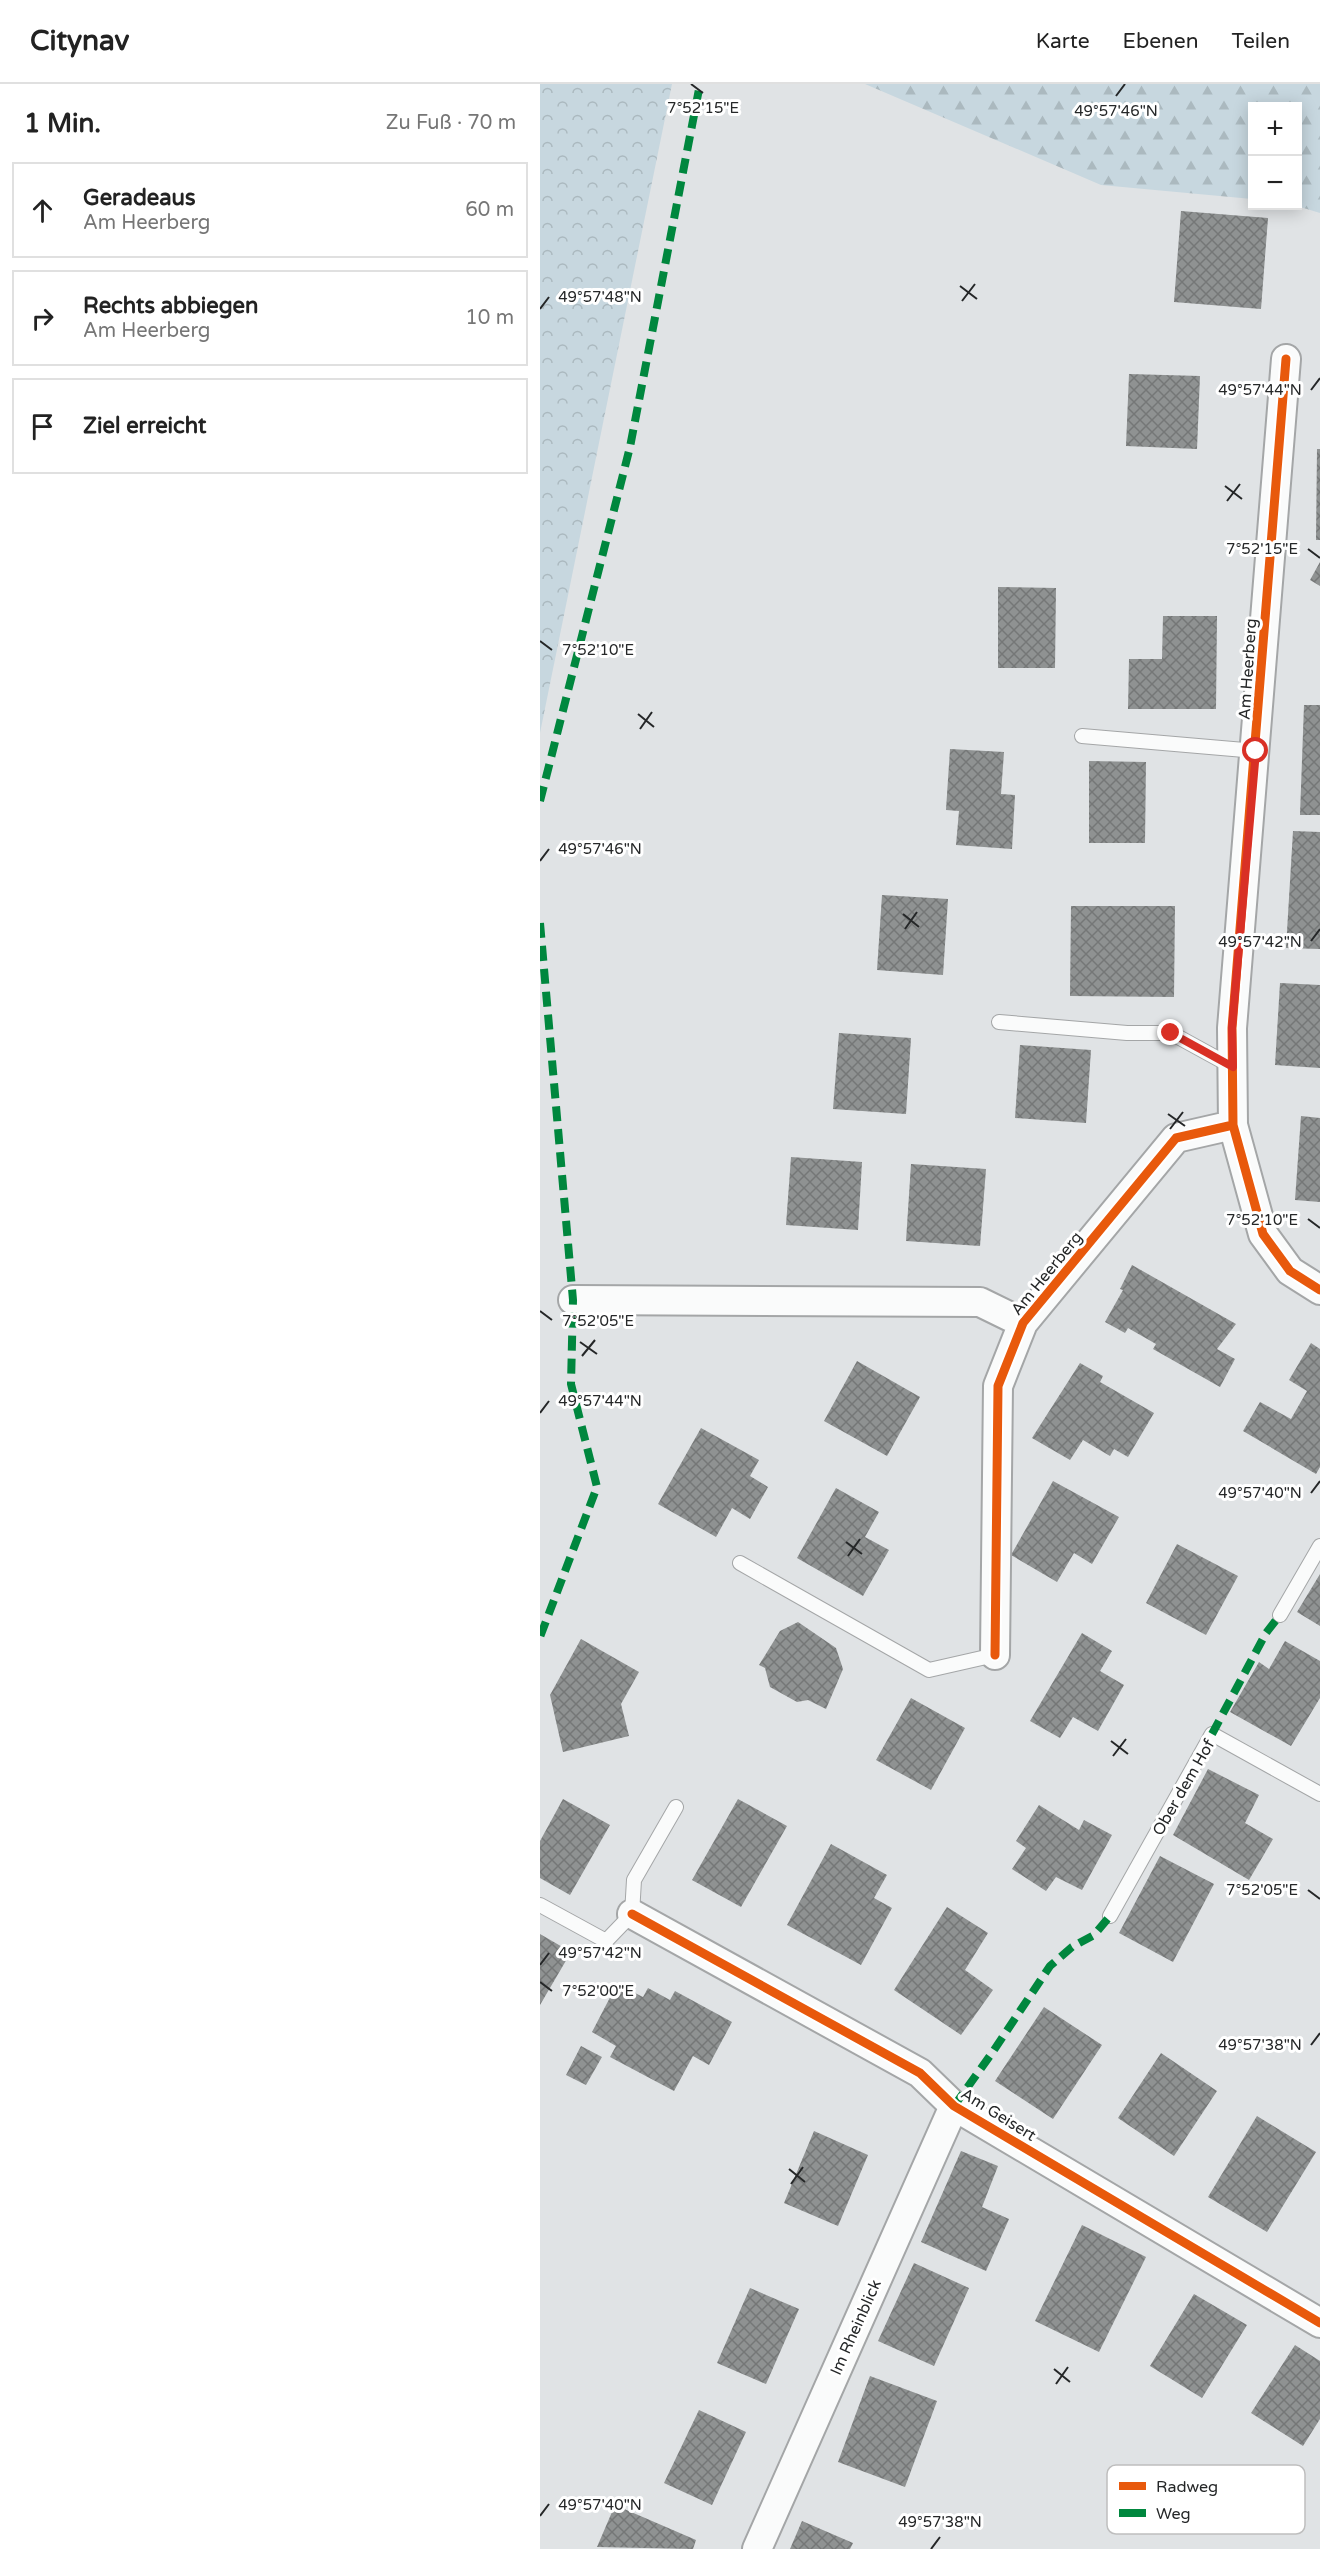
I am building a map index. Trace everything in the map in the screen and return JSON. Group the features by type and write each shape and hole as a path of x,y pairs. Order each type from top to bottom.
{"street":[{"name":"Am Heerberg","path":"1286,360 1232,1028 1233,1125 1263,1234 1290,1271 1320,1290"},
{"name":"Am Heerberg","path":"996,1655 998,1386 1023,1323 1176,1138 1233,1125"},
{"name":"Am Heerberg","path":"573,1300 980,1302 1023,1323"},
{"name":"Am Geisert","path":"632,1914 920,2073 954,2106 1320,2323"},
{"name":"Im Rheinblick","path":"757,2549 954,2106"}],"lane":[{"path":"1082,736 1256,751"},
{"path":"999,1022 1127,1033 1171,1033 1233,1067"},
{"path":"1280,1615 1320,1546"},
{"name":"Am Heerberg","path":"740,1563 929,1670 996,1655"},
{"name":"Ober dem Hof","path":"1110,1916 1212,1734 1320,1794"},
{"path":"540,1905 606,1941 632,1914 634,1880 676,1807"}],"green space":[{"path":"540,84 672,84 540,733"},
{"path":"865,84 1320,84 1320,213 1302,208 1302,102 1248,102 1248,199 1101,185"}],"building":[{"path":"1181,211 1268,218 1261,309 1174,302"},
{"path":"1129,374 1200,376 1197,449 1126,446"},
{"path":"1317,449 1320,449 1320,540 1316,540"},
{"path":"1320,562 1320,586 1310,580"},
{"path":"998,587 1056,588 1055,668 998,668"},
{"path":"1163,616 1217,616 1216,709 1128,709 1129,659 1162,659"},
{"path":"1304,705 1320,705 1320,815 1300,815"},
{"path":"950,749 1004,752 1001,794 1015,795 1012,849 956,845 959,811 946,810"},
{"path":"1089,761 1146,762 1145,843 1089,843"},
{"path":"1293,831 1320,832 1320,949 1286,948"},
{"path":"882,895 948,899 943,975 877,970"},
{"path":"1071,906 1175,906 1174,997 1070,996"},
{"path":"1280,983 1320,985 1320,1068 1275,1065"},
{"path":"839,1033 911,1038 906,1114 833,1109"},
{"path":"1020,1045 1091,1050 1086,1123 1015,1118"},
{"path":"1301,1116 1320,1118 1320,1202 1295,1200"},
{"path":"791,1157 862,1162 858,1230 786,1225"},
{"path":"911,1164 986,1169 980,1246 906,1241"},
{"path":"1132,1265 1236,1324 1217,1349 1235,1359 1220,1387 1153,1349 1156,1344 1128,1328 1125,1333 1105,1322 1123,1290 1120,1289"},
{"path":"1311,1343 1320,1349 1320,1467 1316,1474 1243,1431 1260,1402 1291,1419 1307,1391 1289,1380"},
{"path":"857,1361 920,1397 887,1456 824,1421"},
{"path":"1080,1363 1103,1376 1100,1382 1154,1413 1128,1457 1114,1449 1110,1456 1083,1440 1070,1460 1032,1438"},
{"path":"701,1428 759,1460 750,1476 768,1487 750,1519 732,1508 716,1537 658,1504"},
{"path":"1053,1481 1119,1517 1092,1564 1074,1553 1057,1582 1011,1555"},
{"path":"836,1488 879,1512 865,1537 889,1550 863,1596 797,1558"},
{"path":"1177,1544 1238,1576 1206,1635 1146,1603"},
{"path":"1320,1574 1320,1626 1297,1612"},
{"path":"798,1622 836,1648 843,1669 826,1709 808,1700 797,1702 770,1687 765,1668 759,1665 780,1631"},
{"path":"1082,1633 1112,1651 1100,1671 1124,1685 1098,1731 1073,1717 1060,1738 1030,1721"},
{"path":"581,1639 639,1672 621,1704 629,1736 563,1752 550,1695"},
{"path":"1285,1641 1320,1661 1320,1698 1291,1746 1230,1712 1259,1662 1269,1669"},
{"path":"911,1698 965,1728 931,1790 876,1760"},
{"path":"1208,1769 1259,1795 1245,1823 1273,1839 1249,1880 1173,1835"},
{"path":"563,1799 610,1825 570,1895 540,1878 540,1841"},
{"path":"738,1799 787,1826 741,1907 692,1880"},
{"path":"1039,1805 1079,1830 1084,1820 1112,1835 1082,1890 1056,1877 1046,1891 1012,1869 1026,1848 1016,1841"},
{"path":"831,1844 887,1875 874,1898 892,1908 861,1965 787,1925"},
{"path":"1160,1856 1214,1884 1173,1962 1119,1933"},
{"path":"947,1907 988,1933 965,1970 993,1990 961,2035 894,1990"},
{"path":"540,1934 571,1952 540,2005"},
{"path":"617,1984 643,1997 648,1988 670,2000 675,1991 732,2022 709,2065 693,2056 674,2091 610,2057 616,2046 592,2032"},
{"path":"1044,2007 1102,2045 1053,2119 995,2081"},
{"path":"581,2046 602,2057 586,2085 566,2075"},
{"path":"1161,2053 1217,2091 1174,2156 1118,2118"},
{"path":"1257,2116 1316,2152 1267,2232 1208,2197"},
{"path":"814,2131 868,2155 838,2226 784,2203"},
{"path":"961,2151 998,2166 982,2207 1009,2219 986,2271 921,2242"},
{"path":"1082,2225 1146,2257 1099,2352 1035,2321"},
{"path":"914,2263 969,2288 934,2366 878,2341"},
{"path":"750,2288 799,2309 766,2384 717,2363"},
{"path":"1194,2294 1247,2325 1202,2398 1150,2366"},
{"path":"1295,2345 1320,2361 1320,2419 1303,2446 1251,2413"},
{"path":"870,2376 937,2401 905,2487 838,2462"},
{"path":"699,2410 746,2432 712,2505 664,2483"},
{"path":"615,2505 696,2540 693,2549 597,2547"},
{"path":"802,2521 853,2543 850,2549 790,2549"}],"marked path":[{"path":"540,801 630,447 700,84"},
{"path":"540,923 573,1300 571,1384 597,1487 540,1637"},
{"path":"1212,1734 1266,1633 1280,1615"},
{"path":"954,2106 1050,1966 1072,1947 1094,1935 1110,1916"}],"cycle path":[{"path":"1286,359 1232,1028 1233,1125 1263,1234 1290,1271 1320,1290"},
{"path":"995,1655 998,1386 1023,1323 1176,1138 1233,1125"},
{"path":"632,1914 920,2073 954,2106 1320,2323"}],"route":[{"path":"1171,1033 1233,1067 1232,1028 1256,751"}]}
